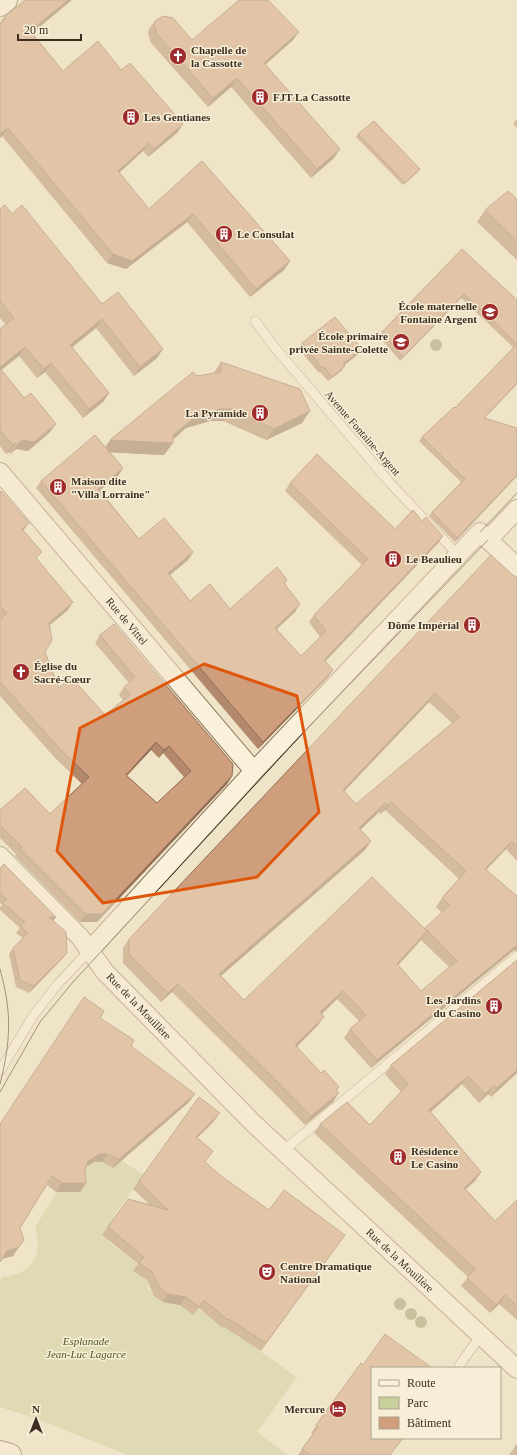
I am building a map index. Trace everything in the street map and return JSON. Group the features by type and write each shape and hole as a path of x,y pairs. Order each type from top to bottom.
{"main road":[{"path":"0,5 6,0"},
{"path":"0,1452 10,1455"}],"street":[{"name":"Rue de Vittel","path":"0,472 254,771"},
{"path":"90,950 254,771 458,555 517,509"},
{"path":"484,536 517,567"},
{"name":"Rue de la Mouillère","path":"0,856 80,937 105,972 283,1151 517,1369"}],"lane":[{"name":"Avenue Fontaine-Argent","path":"255,321 276,349 391,484 458,555"},
{"path":"0,1071 33,1016 57,985 90,950"},
{"path":"283,1151 517,956"},
{"path":"459,1366 480,1335"}],"highlighted area":[{"path":"204,664 297,696 319,812 257,877 103,903 57,851 80,728"}],"green space":[{"name":"Esplanade Jean-Luc Lagarce","path":"89,1139 144,1175 114,1215 109,1242 138,1265 134,1271 147,1280 149,1289 163,1302 180,1305 193,1315 198,1309 202,1312 204,1310 213,1317 211,1320 214,1322 216,1319 223,1328 225,1326 240,1338 245,1332 254,1347 297,1377 257,1432 287,1455 127,1455 37,1419 0,1407 0,1281 2,1277 13,1275 28,1268 33,1262 38,1247 35,1227"}],"building":[{"path":"25,0 68,0 30,31 63,71 98,41 121,70 130,63 183,124 154,149 149,143 118,171 149,209 202,161 290,261 256,289 193,214 132,261 113,254 8,128 0,134 0,24 6,18 4,17"},
{"name":"FJT La Cassotte","path":"239,0 268,0 299,32 264,63 340,149 317,169 237,78 213,98 157,34 154,25 155,21 163,16 173,18 192,40"},
{"path":"374,121 420,169 405,183 358,134"},
{"path":"508,191 517,199 517,241 485,210"},
{"path":"5,205 12,214 22,205 102,304 118,292 163,349 140,367 102,319 70,345 109,393 89,409 51,363 44,369 25,347 0,367 0,329 14,318 0,301 0,209"},
{"name":"École primaire privée Sainte-Colette","path":"462,249 517,300 517,344 464,294 403,357 382,332"},
{"path":"335,317 362,349 343,364 345,366 332,377 324,367 322,368 302,343"},
{"path":"517,344 517,383 484,418 517,428 517,475 457,538 432,512 465,479 422,437 454,407 455,408"},
{"name":"La Pyramide","path":"221,362 300,389 310,411 274,429 231,409 219,409 195,417 173,435 173,443 110,440 193,372 197,376 221,372"},
{"path":"0,368 24,398 31,393 56,424 34,442 22,440 17,445 15,443 13,445 0,430"},
{"path":"95,435 123,468 98,489 139,539 164,518 193,552 168,573 190,601 210,584 230,609 277,567 287,580 284,583 300,604 275,628 301,656 326,631 314,615 368,559 290,483 317,454 395,529 413,510 422,521 426,517 443,536 324,660 333,670 263,742 41,481"},
{"path":"1,491 29,523 22,529 42,552 36,558 73,602 49,623 52,640 45,652 59,688 71,677 105,715 130,695 124,687 135,677 100,635 114,624 233,764 232,776 102,914 86,914 20,848 22,847 0,825 0,810 25,788 50,814 89,777 61,750 0,682 0,620 7,613 0,606","holes":["156,742 164,750 169,746 191,771 157,803 126,775"]},
{"path":"491,555 517,579 517,846 512,841 485,869 517,896 517,945 377,1060 350,1029 366,1015 343,991 320,1012 324,1017 295,1045 321,1073 324,1070 339,1087 336,1090 339,1093 311,1116 178,984 168,993 129,954 129,939","holes":["435,693 460,717 356,804 343,790","391,802 466,871 442,898 450,905 425,928 457,961 421,991 397,964 427,931 372,877 244,1000 219,974 371,841 359,828 385,803 387,805"]},
{"path":"4,864 56,917 49,917 66,932 67,953 34,986 20,980 13,948 28,933 21,926 25,922 3,903 7,899 0,893 0,868"},
{"path":"517,960 517,1070 497,1088 494,1085 485,1094 468,1076 429,1110 481,1172 464,1188 495,1221 517,1200 517,1306 505,1295 496,1305 467,1278 475,1269 320,1124 347,1102 370,1125 408,1084 391,1065"},
{"path":"84,997 104,1011 100,1018 134,1040 131,1046 195,1094 119,1159 108,1154 100,1154 88,1161 85,1169 86,1183 62,1183 52,1176 20,1228 24,1240 19,1247 7,1251 0,1262 0,1124"},
{"path":"199,1097 220,1113 196,1137 213,1151 205,1162 221,1176 269,1210 284,1190 345,1235 266,1343 229,1319 228,1320 204,1300 199,1307 186,1297 168,1294 160,1288 152,1272 139,1263 144,1257 108,1227 128,1199 168,1210 139,1181"},
{"path":"385,1334 431,1367 371,1367 371,1439 402,1439 390,1455 311,1455 302,1449 318,1427 316,1425 361,1363 363,1365"}],"tram line":[{"path":"480,532 517,493"},
{"path":"0,1092 40,1022 73,982 302,734 488,540"},
{"path":"0,969 7,999 9,1026 4,1068 0,1084"}],"place":[{"name":"Chapelle de la Cassotte","path":"178,56"},
{"name":"FJT La Cassotte","path":"260,97"},
{"name":"Les Gentianes","path":"131,117"},
{"name":"Le Consulat","path":"224,234"},
{"name":"École maternelle Fontaine Argent","path":"490,312"},
{"name":"École primaire privée Sainte-Colette","path":"401,342"},
{"name":"La Pyramide","path":"260,413"},
{"name":"Maison dite \"Villa Lorraine\"","path":"58,487"},
{"name":"Le Beaulieu","path":"393,559"},
{"name":"Dôme Impérial","path":"472,625"},
{"name":"Église du Sacré-Cœur","path":"21,672"},
{"name":"Les Jardins du Casino","path":"494,1006"},
{"name":"Résidence Le Casino","path":"398,1157"},
{"name":"Centre Dramatique National","path":"267,1272"},
{"name":"Mercure","path":"338,1409"}]}
